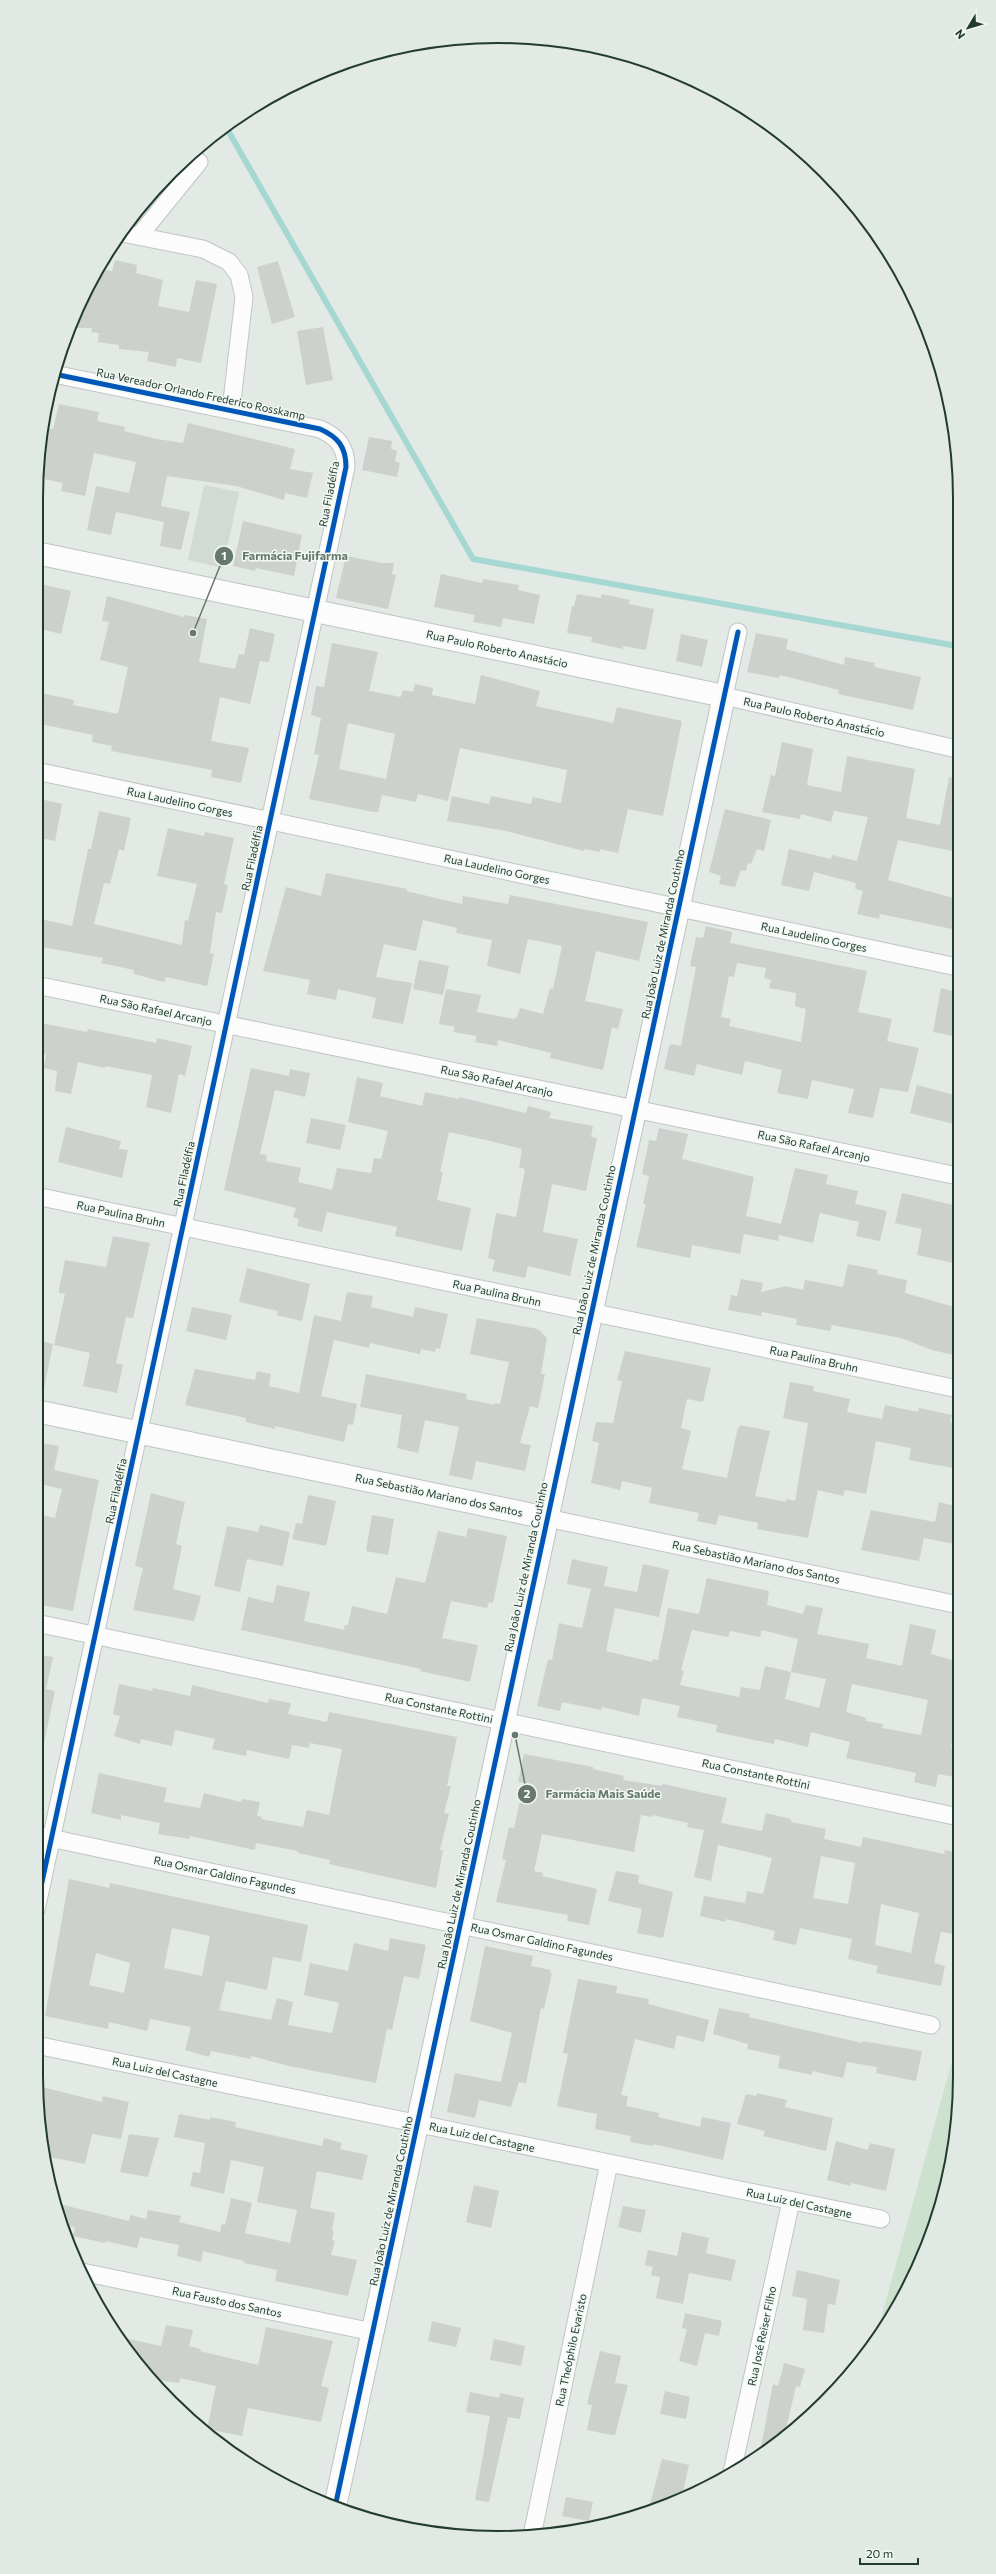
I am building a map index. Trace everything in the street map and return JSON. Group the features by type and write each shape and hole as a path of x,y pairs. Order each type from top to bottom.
{"street":[{"path":"139,236 199,162"},
{"path":"128,234 203,249 217,254 229,262 239,275 244,297 231,410"},
{"name":"Rua Vereador Orlando Frederico Rosskamp","path":"60,375 320,429 332,435 341,443"},
{"name":"Rua Filadélfia","path":"44,1836 95,1635 346,467 346,456 341,443"},
{"name":"Rua Paulo Roberto Anastácio","path":"43,554 724,696 953,748"},
{"name":"Rua João Luiz de Miranda Coutinho","path":"336,2501 738,632"},
{"name":"Rua Laudelino Gorges","path":"43,772 953,966"},
{"name":"Rua São Rafael Arcanjo","path":"43,987 953,1175"},
{"name":"Rua Paulina Bruhn","path":"43,1197 953,1388"},
{"name":"Rua Sebastião Mariano dos Santos","path":"43,1412 953,1604"},
{"name":"Rua Constante Rottini","path":"43,1624 953,1816"},
{"name":"Rua Osmar Galdino Fagundes","path":"44,1836 931,2025"},
{"name":"Rua Luiz del Castagne","path":"43,2046 881,2219"},
{"name":"Rua Theóphilo Evaristo","path":"533,2529 609,2163"},
{"name":"Rua José Reiser Filho","path":"733,2465 791,2201"},
{"name":"Rua Fausto dos Santos","path":"88,2273 373,2332"}],"shaded area":[{"path":"204,485 239,492 223,568 188,560"}],"green space":[{"path":"953,2057 952,2106 949,2135 937,2194 929,2222 918,2250 892,2304 880,2323"}],"building":[{"path":"115,260 137,265 136,273 163,280 158,306 189,312 196,280 217,284 201,363 177,358 176,367 147,361 149,352 119,349 119,345 98,342 99,333 91,332 92,328 76,328 104,270 112,271"},
{"path":"278,261 295,317 272,324 257,267"},
{"path":"323,327 333,380 306,385 297,331"},
{"path":"59,404 99,412 97,421 125,427 124,431 157,439 183,443 188,423 295,449 290,469 313,473 307,498 285,493 284,500 236,486 167,476 161,506 190,512 181,550 160,546 164,522 116,512 111,535 87,530 96,486 129,493 136,462 94,453 85,496 61,491 63,483 44,479 49,428 53,429"},
{"path":"369,437 392,441 391,449 397,451 395,461 400,463 397,477 362,470"},
{"path":"243,521 302,535 294,576 256,568 255,571 233,566"},
{"path":"346,556 382,563 394,563 392,574 396,575 388,609 336,598"},
{"path":"441,574 482,583 483,579 519,585 518,590 540,595 534,624 503,618 501,627 473,622 475,615 434,607"},
{"path":"43,585 71,591 61,634 43,630"},
{"path":"577,594 601,598 602,594 630,600 629,604 654,609 646,650 623,646 623,649 591,642 592,637 567,633 572,606 574,606"},
{"path":"107,596 184,617 184,615 207,619 199,662 235,669 239,654 244,655 250,628 275,634 269,662 260,661 250,704 220,697 211,741 249,748 241,783 211,777 212,770 111,751 112,746 92,742 93,735 43,724 43,693 74,700 73,705 118,714 128,667 100,660 109,622 102,621"},
{"path":"756,633 788,639 786,649 844,665 845,657 875,663 874,667 921,677 913,710 838,694 839,690 780,675 779,678 747,672"},
{"path":"681,634 708,640 702,667 676,661"},
{"path":"332,643 378,652 369,691 401,697 403,690 413,692 415,684 433,688 432,695 475,704 481,675 540,691 536,706 613,723 617,707 682,721 663,816 628,809 618,853 600,849 600,852 585,849 584,851 506,831 447,821 452,796 489,804 491,796 531,804 533,797 561,803 567,770 460,748 448,801 418,794 416,802 382,795 378,812 373,812 309,799 319,755 314,754 321,718 311,715 316,686 324,687","holes":["348,723 395,734 386,779 339,769"]},
{"path":"782,742 813,749 807,785 841,792 847,756 915,769 906,818 940,825 949,777 953,778 953,851 898,840 888,880 953,898 953,929 880,914 879,919 857,914 863,891 855,889 856,883 814,872 809,891 781,885 789,849 831,859 832,855 857,861 868,817 834,811 831,822 801,814 800,819 762,812 771,775 775,776"},
{"path":"43,800 62,804 55,841 43,838"},
{"path":"725,809 771,820 764,851 757,849 751,864 748,863 746,871 741,870 735,887 719,884 721,876 709,872"},
{"path":"99,811 131,818 124,851 119,849 110,884 104,883 94,924 182,945 185,920 188,921 197,884 157,876 168,828 204,836 205,832 234,838 224,884 228,885 222,913 216,912 210,953 214,954 207,986 166,977 164,982 134,974 134,970 101,963 103,958 43,947 43,920 72,926 88,849 91,849"},
{"path":"326,873 407,889 406,891 462,904 463,896 508,904 510,895 648,922 639,961 596,951 585,1001 623,1009 618,1029 612,1027 603,1070 550,1058 551,1053 498,1040 497,1046 475,1042 477,1036 453,1032 455,1027 439,1024 446,989 481,995 477,1012 514,1019 517,1017 520,1008 543,1014 550,988 553,989 562,946 528,939 520,974 487,966 492,940 456,933 457,928 423,920 416,951 384,944 376,977 412,983 403,1024 372,1018 376,998 338,989 336,1000 307,994 310,980 263,971 286,887 321,896"},
{"path":"706,926 732,932 730,943 867,971 858,1012 892,1019 887,1041 919,1048 908,1092 880,1088 873,1118 848,1113 854,1089 812,1080 808,1099 777,1093 782,1070 745,1061 742,1075 697,1064 694,1076 664,1069 669,1046 671,1044 681,1046 696,967 690,966 696,937 703,938","holes":["737,963 766,968 764,978 771,980 769,988 796,993 795,1006 806,1009 801,1042 729,1026 731,1019 721,1017 729,976 734,977"]},
{"path":"419,960 449,966 443,995 413,989"},
{"path":"941,988 953,991 953,1036 933,1032"},
{"path":"43,1023 87,1032 88,1029 156,1043 157,1038 192,1046 185,1076 179,1074 171,1113 146,1107 152,1075 105,1066 105,1068 78,1062 71,1094 55,1091 57,1071 44,1068 46,1054 43,1053"},
{"path":"251,1068 289,1076 290,1069 310,1073 305,1097 275,1090 260,1154 267,1155 266,1161 301,1168 298,1182 332,1190 337,1168 371,1173 374,1158 381,1159 388,1131 348,1122 357,1077 383,1083 380,1096 422,1106 425,1092 459,1099 459,1097 526,1113 528,1106 551,1112 549,1118 593,1126 591,1137 597,1138 586,1191 552,1184 543,1232 578,1239 570,1276 528,1266 525,1278 492,1271 495,1260 488,1258 496,1213 516,1217 525,1169 519,1167 522,1149 486,1140 449,1132 440,1172 443,1172 437,1200 471,1208 462,1251 395,1236 397,1227 327,1212 322,1232 297,1226 299,1219 293,1217 296,1208 224,1190"},
{"path":"917,1085 953,1095 953,1124 910,1113"},
{"path":"311,1118 346,1125 340,1150 306,1143"},
{"path":"66,1127 121,1141 119,1149 128,1150 122,1178 58,1162"},
{"path":"659,1128 688,1134 682,1159 754,1177 746,1216 781,1224 795,1168 828,1175 826,1184 858,1191 855,1204 887,1211 880,1241 856,1236 859,1222 820,1213 813,1243 779,1235 778,1241 744,1234 740,1254 692,1245 690,1258 636,1247 646,1204 643,1204 649,1176 642,1174 649,1140 656,1141"},
{"path":"902,1193 953,1205 953,1263 917,1255 922,1229 895,1223"},
{"path":"113,1236 150,1243 133,1318 126,1317 116,1363 123,1365 117,1393 83,1386 90,1353 54,1345 65,1294 59,1293 59,1289 65,1260 106,1267"},
{"path":"848,1264 878,1270 877,1274 907,1280 905,1293 953,1307 953,1355 932,1350 901,1338 832,1325 830,1331 796,1325 797,1319 762,1312 761,1316 728,1310 731,1295 737,1296 741,1279 763,1283 761,1292 786,1286 803,1290 805,1280 843,1287"},
{"path":"247,1268 310,1284 302,1321 277,1315 278,1311 239,1302"},
{"path":"347,1292 373,1296 371,1307 413,1317 415,1307 448,1314 440,1349 436,1348 435,1352 421,1349 420,1354 370,1343 369,1348 334,1340 321,1396 357,1404 353,1425 348,1424 344,1442 275,1426 275,1429 246,1422 246,1418 185,1405 195,1369 255,1380 257,1371 271,1374 269,1386 299,1393 314,1315 341,1321"},
{"path":"192,1307 232,1315 226,1340 186,1331"},
{"path":"477,1318 538,1329 547,1338 541,1374 545,1374 538,1408 530,1406 520,1443 531,1445 525,1471 476,1461 472,1480 449,1475 459,1427 425,1420 418,1453 397,1448 402,1415 360,1407 366,1374 467,1394 466,1399 495,1405 495,1403 500,1404 509,1362 470,1354"},
{"path":"43,1342 53,1344 43,1393"},
{"path":"625,1351 711,1368 703,1402 687,1399 681,1428 691,1431 682,1469 727,1478 738,1427 740,1428 740,1425 770,1431 755,1496 786,1502 786,1499 795,1501 808,1423 783,1418 790,1382 814,1386 813,1391 850,1399 847,1412 882,1419 885,1405 918,1412 919,1408 952,1415 950,1422 953,1422 953,1468 909,1460 911,1448 876,1441 866,1494 845,1490 843,1496 818,1490 808,1538 757,1529 758,1523 719,1515 716,1525 697,1521 699,1513 649,1503 652,1488 622,1481 620,1490 591,1483 599,1443 592,1441 596,1422 613,1423 622,1381 617,1380"},
{"path":"43,1443 59,1446 54,1470 99,1480 73,1611 43,1605 43,1515 55,1518 62,1489 43,1485"},
{"path":"151,1493 185,1502 176,1544 182,1546 173,1589 201,1596 194,1621 133,1610 143,1568 135,1566"},
{"path":"308,1495 336,1501 326,1546 292,1539 296,1523 302,1524"},
{"path":"939,1502 953,1506 953,1544 924,1538 919,1561 861,1550 871,1510 935,1522"},
{"path":"372,1515 394,1519 388,1555 366,1551"},
{"path":"260,1525 290,1532 283,1566 247,1559 240,1592 214,1586 227,1526 258,1532"},
{"path":"468,1528 507,1536 493,1603 489,1602 487,1608 451,1601 442,1638 478,1645 470,1682 420,1671 421,1669 241,1630 248,1597 273,1603 277,1585 310,1592 304,1621 344,1630 345,1625 348,1625 352,1606 387,1614 396,1577 425,1583 438,1531 466,1537"},
{"path":"572,1559 608,1567 604,1586 637,1592 643,1564 669,1570 659,1617 615,1608 606,1651 652,1662 653,1659 658,1660 668,1608 699,1614 707,1578 769,1591 767,1605 803,1614 806,1605 823,1608 817,1634 869,1644 866,1658 902,1666 910,1624 936,1630 931,1654 953,1660 953,1737 951,1748 953,1748 953,1777 938,1774 936,1787 914,1782 916,1773 846,1758 850,1742 811,1732 808,1747 775,1739 774,1744 716,1732 717,1725 677,1717 680,1706 642,1698 639,1716 602,1707 601,1710 562,1702 560,1711 537,1706 547,1663 549,1659 552,1660 559,1623 582,1628 591,1589 567,1584","holes":["692,1630 728,1637 730,1631 760,1637 762,1630 798,1639 791,1672 765,1666 760,1690 741,1687 739,1697 680,1685 684,1671 681,1670","791,1672 826,1679 819,1708 785,1699","852,1684 928,1700 921,1735 882,1728 883,1724 866,1721 866,1718 846,1712"]},
{"path":"43,1655 53,1657 46,1689 55,1691 43,1748"},
{"path":"119,1684 152,1691 153,1688 190,1696 192,1685 268,1703 269,1699 291,1703 288,1714 327,1722 329,1712 457,1737 447,1786 451,1786 444,1813 449,1814 440,1850 443,1850 436,1888 329,1864 330,1860 298,1853 298,1851 256,1843 255,1850 190,1836 190,1839 158,1834 160,1823 121,1815 121,1820 91,1813 99,1773 167,1788 164,1802 200,1808 204,1793 241,1802 242,1799 260,1802 257,1816 262,1817 261,1819 303,1827 307,1810 329,1815 342,1749 310,1743 309,1748 292,1745 289,1759 247,1750 246,1756 212,1749 215,1739 175,1730 172,1746 141,1739 140,1744 114,1736 120,1716 113,1714"},
{"path":"524,1754 593,1767 593,1769 624,1776 623,1780 662,1786 663,1784 727,1798 721,1823 762,1831 766,1813 791,1819 791,1822 826,1829 824,1839 861,1847 863,1837 944,1854 945,1850 953,1852 953,1934 941,1932 934,1963 945,1966 941,1986 876,1973 878,1966 848,1959 852,1939 800,1928 796,1945 773,1940 775,1931 726,1919 726,1922 700,1916 704,1896 745,1903 747,1891 763,1894 772,1858 718,1845 711,1881 694,1877 704,1830 687,1827 688,1823 652,1815 652,1817 641,1815 634,1852 542,1834 534,1871 543,1873 542,1876 597,1889 589,1925 567,1921 568,1915 496,1902 506,1860 502,1859 509,1827 514,1828 524,1783 518,1782","holes":["821,1856 855,1863 848,1904 813,1898","881,1904 919,1913 911,1953 875,1945"]},
{"path":"616,1871 639,1875 638,1883 673,1892 663,1938 637,1933 642,1909 608,1901"},
{"path":"69,1879 109,1888 110,1883 308,1925 301,1962 273,1957 267,1990 226,1981 219,2010 271,2020 277,1998 293,2002 288,2025 332,2033 339,2003 304,1995 310,1963 348,1971 354,1943 388,1951 390,1938 426,1945 419,1979 404,1976 392,2030 387,2029 376,2083 289,2066 251,2056 251,2059 211,2051 209,2057 185,2050 191,2027 150,2019 147,2031 109,2022 108,2029 45,2016","holes":["172,1928 210,1936 202,1976 164,1968","96,1953 130,1963 124,1993 89,1985"]},
{"path":"485,1946 533,1956 531,1966 551,1970 550,1973 552,1973 544,2009 541,2008 526,2083 519,2082 511,2107 479,2100 475,2118 447,2112 455,2073 501,2082 512,2033 470,2021"},
{"path":"578,1979 617,1986 616,1993 649,1999 648,2004 709,2020 704,2042 677,2035 674,2049 635,2039 621,2095 628,2096 626,2106 659,2113 658,2117 700,2127 702,2117 731,2123 723,2160 653,2144 653,2146 630,2142 631,2136 595,2129 597,2114 557,2106 568,2054 563,2053"},
{"path":"719,2008 750,2014 749,2017 862,2043 862,2041 922,2051 916,2081 876,2073 877,2067 847,2062 843,2078 812,2071 812,2075 778,2068 780,2056 747,2049 748,2044 713,2034"},
{"path":"43,2087 102,2102 103,2096 129,2102 121,2139 92,2134 85,2164 51,2157 47,2135"},
{"path":"757,2093 787,2100 785,2107 833,2118 826,2151 763,2136 765,2131 737,2124 746,2094 756,2096"},
{"path":"179,2114 210,2120 210,2117 236,2122 235,2127 322,2146 324,2138 342,2143 340,2149 368,2155 362,2180 317,2171 310,2208 335,2213 332,2240 335,2241 331,2255 357,2260 348,2296 275,2281 277,2270 244,2263 244,2261 203,2251 201,2262 177,2256 179,2245 140,2237 137,2248 73,2236 75,2227 69,2226 62,2205 129,2221 130,2215 146,2219 148,2210 181,2216 179,2222 220,2232 222,2224 225,2225 231,2198 252,2203 245,2233 290,2243 297,2210 257,2202 264,2167 231,2160 224,2194 190,2186 193,2172 200,2173 205,2143 174,2137"},
{"path":"129,2134 159,2138 148,2177 120,2172"},
{"path":"836,2141 868,2150 870,2143 895,2149 886,2191 851,2183 851,2186 827,2180"},
{"path":"474,2185 499,2191 491,2228 466,2222"},
{"path":"623,2206 646,2210 641,2233 618,2227"},
{"path":"682,2232 709,2238 706,2253 736,2260 731,2281 689,2273 683,2304 656,2298 660,2277 651,2275 653,2267 645,2265 648,2250 677,2256"},
{"path":"797,2270 840,2280 835,2305 828,2304 824,2333 803,2330 807,2299 792,2296"},
{"path":"685,2313 722,2321 719,2336 705,2333 697,2366 679,2361 687,2329 682,2328"},
{"path":"432,2321 461,2328 456,2347 428,2341"},
{"path":"166,2325 193,2330 189,2346 201,2349 200,2351 258,2365 266,2327 333,2341 321,2386 329,2388 321,2422 248,2408 242,2436 213,2430 208,2426 216,2386 180,2378 179,2383 160,2380 127,2339 161,2346"},
{"path":"494,2339 525,2346 521,2366 490,2360"},
{"path":"600,2351 621,2356 615,2383 628,2385 615,2435 587,2430 592,2405 587,2404"},
{"path":"784,2363 805,2369 800,2387 796,2386 786,2428 761,2447 773,2384 778,2386"},
{"path":"665,2391 690,2397 686,2419 660,2414"},
{"path":"470,2392 499,2398 500,2393 524,2398 520,2419 508,2417 489,2502 475,2500 490,2416 466,2412"},
{"path":"662,2459 689,2465 683,2491 650,2505"},
{"path":"566,2497 593,2502 589,2521 562,2516"}],"waterway":[{"path":"229,132 473,559 953,645"}],"cycle path":[{"path":"43,1877 346,467 343,448 336,439 320,429 60,375"},
{"path":"336,2501 738,632"}],"place":[{"name":"Farmácia Fujifarma","path":"193,633"},
{"name":"Farmácia Mais Saúde","path":"515,1735"}]}
